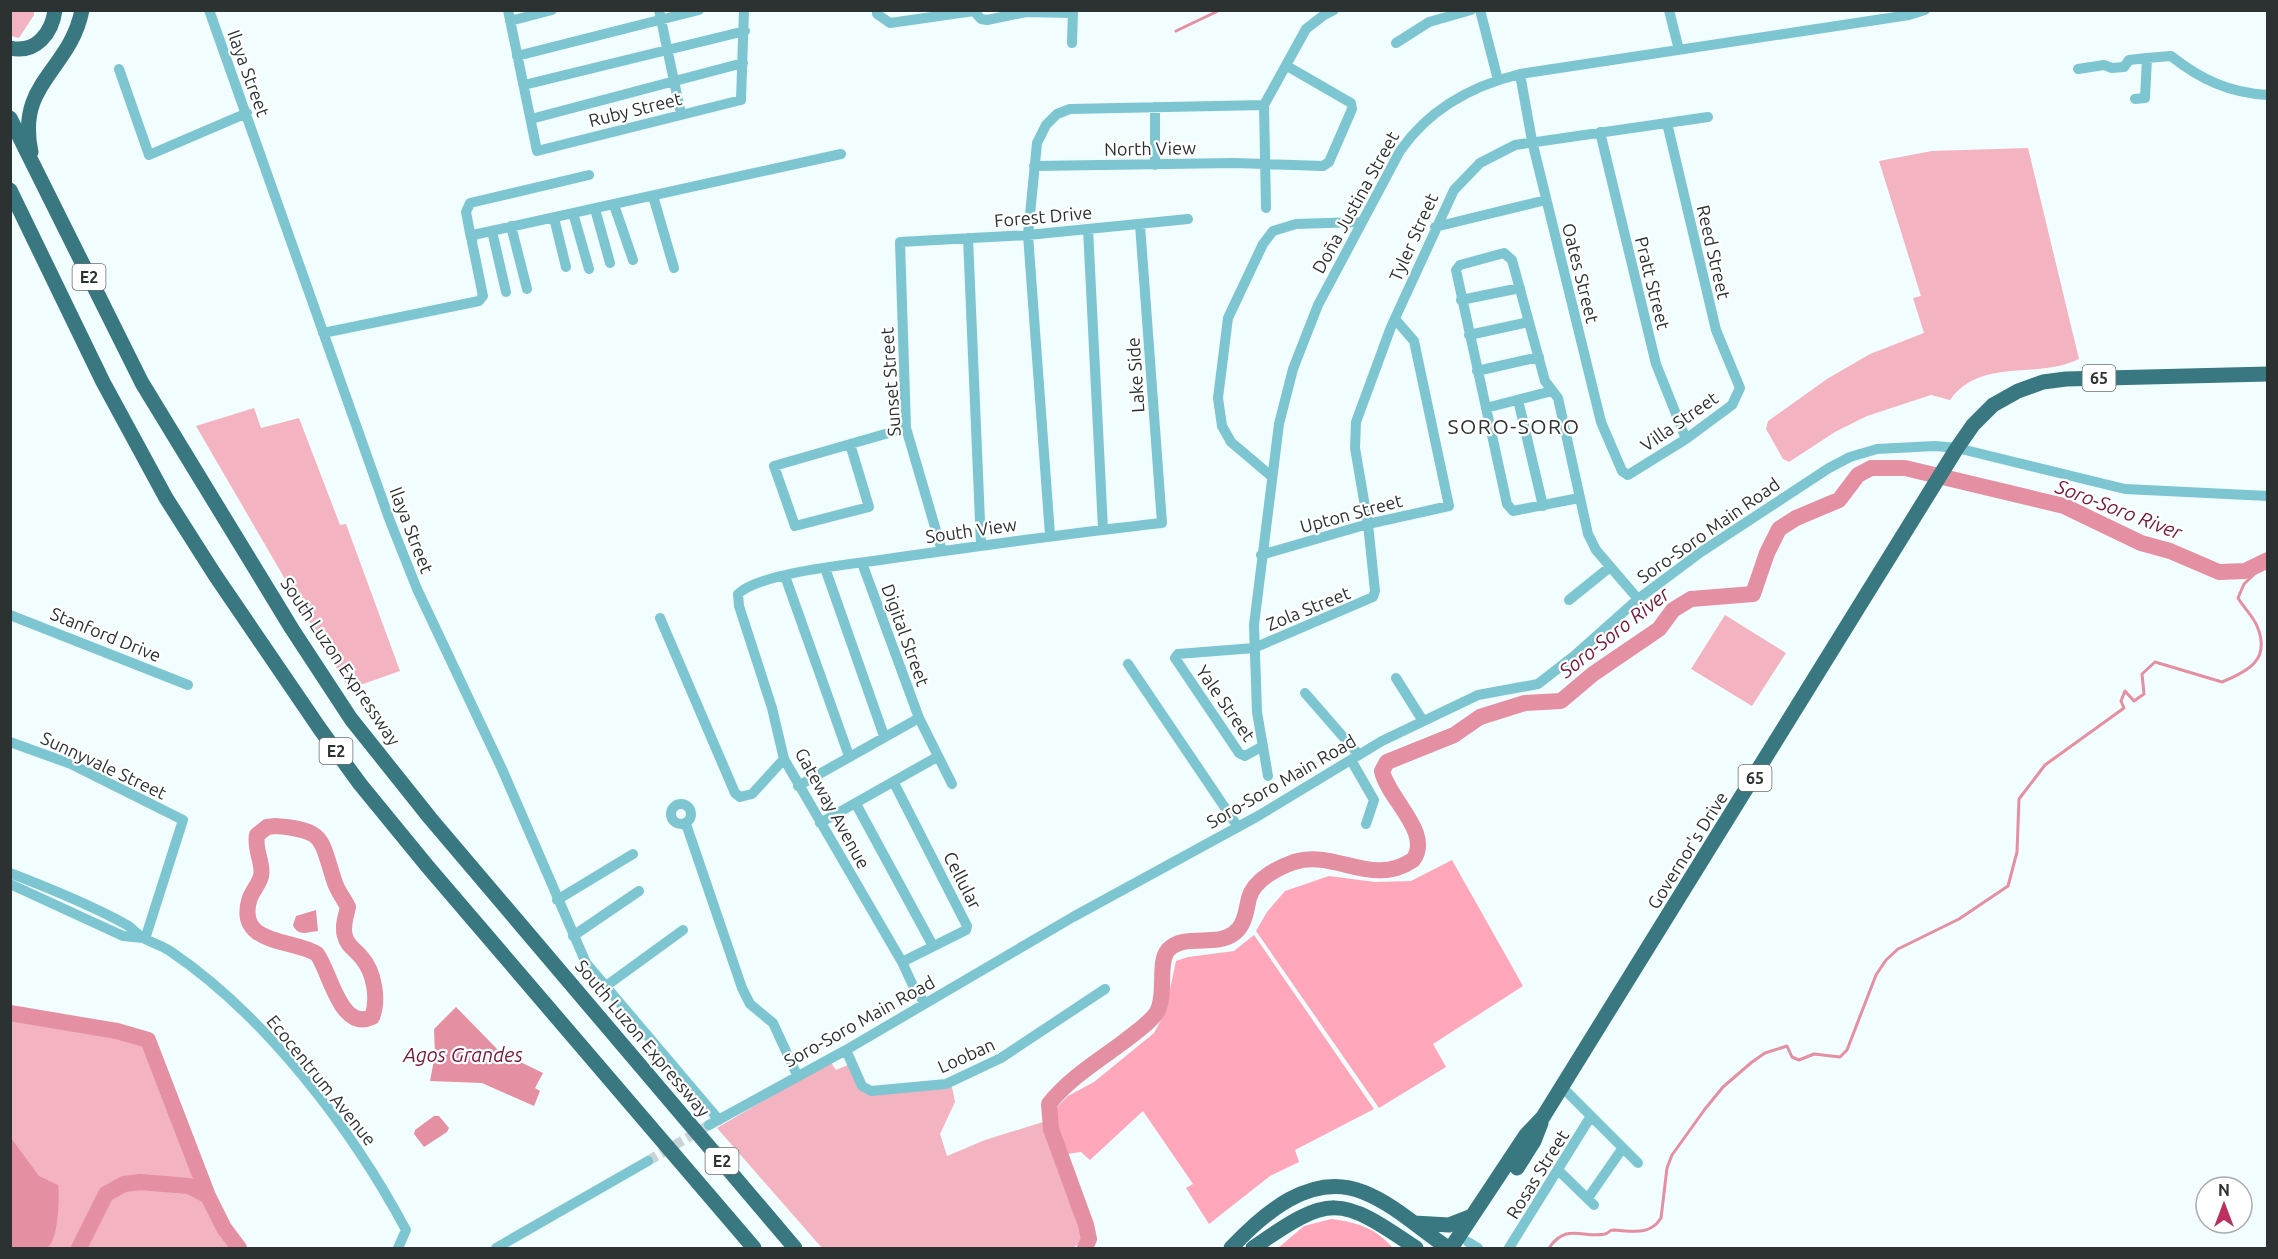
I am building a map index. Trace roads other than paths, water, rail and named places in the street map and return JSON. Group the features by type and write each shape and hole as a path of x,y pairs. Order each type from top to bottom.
{"highway":[{"path":"10,48 32,48 45,37 54,22 56,10"},
{"path":"36,172 28,139 28,111 34,94 71,42 82,10"},
{"name":"South Luzon Expressway","path":"10,118 142,383 292,629 351,719 430,818 795,1248"},
{"name":"E2","path":"10,190 104,382 166,498 320,729 360,784 428,867 754,1248"},
{"name":"65","path":"1954,453 1973,425 1993,405 2018,391 2043,382 2066,379 2268,374"},
{"name":"Governor's Drive","path":"1450,1248 1526,1135 1543,1117 1954,453"},
{"name":"Governor's Drive","path":"1470,1246 1534,1141 1543,1117"},
{"path":"1231,1248 1260,1218 1276,1206 1308,1192 1331,1187 1365,1192 1450,1248"},
{"path":"1253,1248 1307,1214 1328,1209 1346,1209 1365,1215 1416,1248"},
{"path":"1411,1223 1449,1225 1475,1214"},
{"path":"1384,1226 1399,1248"},
{"path":"1269,1248 1281,1229"}],"street":[{"name":"Ilaya Street","path":"209,10 247,112 263,169 390,521 417,589 502,769 586,963 645,1033"},
{"path":"552,10 509,16 531,119 743,63 744,10"},
{"path":"517,56 660,15 699,10"},
{"path":"877,10 877,14 890,23 973,11 981,19 987,20 1026,11 1073,12 1072,43"},
{"path":"1266,208 1264,105 1306,29 1334,10"},
{"path":"1396,43 1414,29 1450,13 1472,10"},
{"path":"1480,10 1498,80"},
{"path":"1669,10 1679,50"},
{"name":"Doña Justina Street","path":"1268,776 1257,712 1254,614 1279,424 1298,354 1324,292 1400,151 1415,131 1448,103 1498,80 1520,74 1909,15 1925,10"},
{"path":"660,15 681,114"},
{"path":"524,85 745,31"},
{"path":"2078,69 2104,65 2112,68 2124,67 2129,60 2171,56 2181,66 2193,69 2210,83 2268,95"},
{"path":"2135,99 2145,98 2147,58"},
{"name":"Ruby Street","path":"531,119 537,151 741,100 743,63"},
{"name":"North View","path":"1034,166 1234,163 1323,166 1329,162 1352,109 1351,103 1346,98 1287,66"},
{"path":"119,69 149,155 247,112"},
{"name":"Oates Street","path":"1520,74 1532,141 1601,422 1626,475"},
{"path":"1050,535 1028,235 1037,143 1046,125 1057,114 1070,109 1264,105"},
{"path":"1155,107 1155,165"},
{"name":"Tyler Street","path":"1368,524 1355,448 1355,429 1360,409 1395,319 1450,195 1470,172 1499,152 1532,141 1708,117"},
{"name":"Reed Street","path":"1667,123 1716,330 1740,385"},
{"name":"Pratt Street","path":"1600,132 1656,364 1686,439"},
{"path":"471,238 511,226 841,154"},
{"path":"323,333 479,301 483,296 466,212 470,203 589,175"},
{"path":"653,196 674,268"},
{"path":"1435,227 1546,200"},
{"path":"614,205 633,260"},
{"path":"595,209 610,263"},
{"path":"573,213 589,269"},
{"path":"554,218 566,267"},
{"name":"Forest Drive","path":"900,242 1028,235 1188,219"},
{"path":"1271,476 1228,438 1219,415 1218,398 1224,337 1231,310 1263,244 1273,231 1296,224 1360,222"},
{"name":"Lake Side","path":"1140,225 1162,522"},
{"path":"511,226 527,289"},
{"path":"1088,229 1103,529"},
{"path":"492,231 506,292"},
{"path":"968,238 981,545"},
{"name":"Sunset Street","path":"900,242 906,428 942,551"},
{"path":"1579,498 1517,511 1509,508 1461,300 1456,267 1499,253 1506,253 1512,260 1545,381 1558,398 1579,498 1592,543 1638,599"},
{"path":"1461,300 1520,288"},
{"name":"Upton Street","path":"1261,555 1368,524 1449,506 1414,341 1395,319"},
{"path":"1469,335 1530,322"},
{"path":"1477,371 1539,357"},
{"name":"Villa Street","path":"1626,475 1686,439 1735,401 1740,385"},
{"path":"1485,408 1552,391"},
{"path":"1518,400 1543,506"},
{"path":"850,444 869,507 795,526 774,466 850,444 906,428"},
{"name":"Soro-Soro Main Road","path":"645,1033 714,1122 846,1050 1238,827 1355,757 1478,695 1538,684 1574,656 1638,599 1701,552 1839,462 1863,453 1891,447 1923,445 2125,489 2268,496"},
{"name":"South View","path":"784,576 1050,535 1162,522"},
{"name":"Zola Street","path":"1254,648 1373,597 1368,524"},
{"name":"Digital Street","path":"862,563 919,718 952,784"},
{"path":"1569,600 1610,567"},
{"path":"825,568 884,736"},
{"path":"784,576 849,756"},
{"name":"Gateway Avenue","path":"784,576 744,589 737,599 772,708 784,759 902,962 907,976 925,1003"},
{"name":"Stanford Drive","path":"10,615 188,685"},
{"path":"660,618 735,793 740,797 752,794 784,759"},
{"name":"Yale Street","path":"1254,648 1179,654 1175,658 1239,753 1245,756 1263,746"},
{"path":"1128,664 1238,827"},
{"path":"1396,678 1424,721"},
{"path":"1305,693 1355,757 1374,800 1366,824"},
{"path":"798,786 919,718"},
{"name":"Sunnyvale Street","path":"10,742 71,764 183,820 145,939"},
{"path":"820,823 938,757"},
{"name":"Cellular","path":"894,783 966,920 966,930 902,962"},
{"path":"856,804 933,946"},
{"path":"686,824 742,988 750,1004 773,1023 797,1075"},
{"path":"557,900 633,855"},
{"name":"Ecocentrum Avenue","path":"10,873 127,926 145,939 168,949 203,976 258,1025 299,1073 366,1161 406,1230 398,1248"},
{"name":"Ecocentrum Avenue","path":"10,884 123,936 145,939"},
{"path":"573,936 639,891"},
{"path":"606,986 683,930"},
{"name":"Looban","path":"846,1050 862,1086 871,1092 946,1084 1001,1058 1105,988"},
{"path":"1562,1087 1638,1163"},
{"name":"Rosas Street","path":"1509,1248 1559,1171 1591,1116"},
{"path":"1559,1171 1591,1202 1622,1149"},
{"path":"496,1248 648,1161"}],"water":[{"path":"316,910 318,931 303,933 295,929 293,925 296,916"},
{"name":"Agos Grandes","path":"456,1007 500,1052 543,1073 535,1088 540,1091 534,1106 482,1083 430,1081 435,1055 434,1029"},
{"path":"434,1116 439,1116 449,1128 447,1132 424,1147 414,1134 415,1130"},
{"path":"11,1138 39,1176 58,1185 56,1226 52,1242 45,1248 11,1248"}],"waterway":[{"path":"1176,31 1220,10"},
{"name":"Soro-Soro River","path":"1085,1248 1089,1239 1086,1225 1051,1129 1049,1104 1076,1077 1147,1024 1154,1016 1160,1005 1163,963 1168,950 1182,942 1218,940 1233,934 1243,923 1249,898 1261,880 1294,862 1309,859 1324,860 1368,870 1383,870 1398,868 1413,860 1418,850 1414,827 1386,782 1382,771 1387,762 1454,735 1480,717 1525,703 1561,701 1593,674 1659,629 1673,610 1691,599 1753,594 1767,553 1779,529 1796,518 1839,500 1858,475 1871,468 1905,468 2064,506 2141,543 2170,551 2219,572 2245,571 2268,560"},
{"path":"1549,1248 1556,1240 1569,1233 1597,1235 1612,1230 1640,1231 1657,1224 1661,1218 1667,1168 1672,1155 1723,1087 1765,1053 1787,1046 1792,1057 1799,1060 1814,1054 1840,1057 1847,1050 1876,975 1886,960 1898,949 1959,919 2008,886 2017,852 2019,799 2045,765 2124,708 2121,701 2125,691 2134,701 2144,694 2142,674 2155,662 2222,682 2249,668 2259,655 2261,637 2255,622 2238,598 2244,584 2268,561"},
{"path":"275,826 304,830 318,839 323,846 336,886 348,907 344,925 346,939 370,971 375,994 372,1017 361,1019 352,1016 344,1008 317,954 270,939 259,934 251,926 248,916 249,901 262,871 256,841 257,835 267,827 275,826"},
{"path":"10,1013 117,1031 148,1040 208,1196 224,1228 239,1248"},
{"path":"79,1248 106,1194 124,1184 140,1182 189,1186 208,1196"}],"tunnel":[{"path":"648,1161 709,1125"}],"district":[{"name":"SORO-SORO","path":"1514,426"}]}
